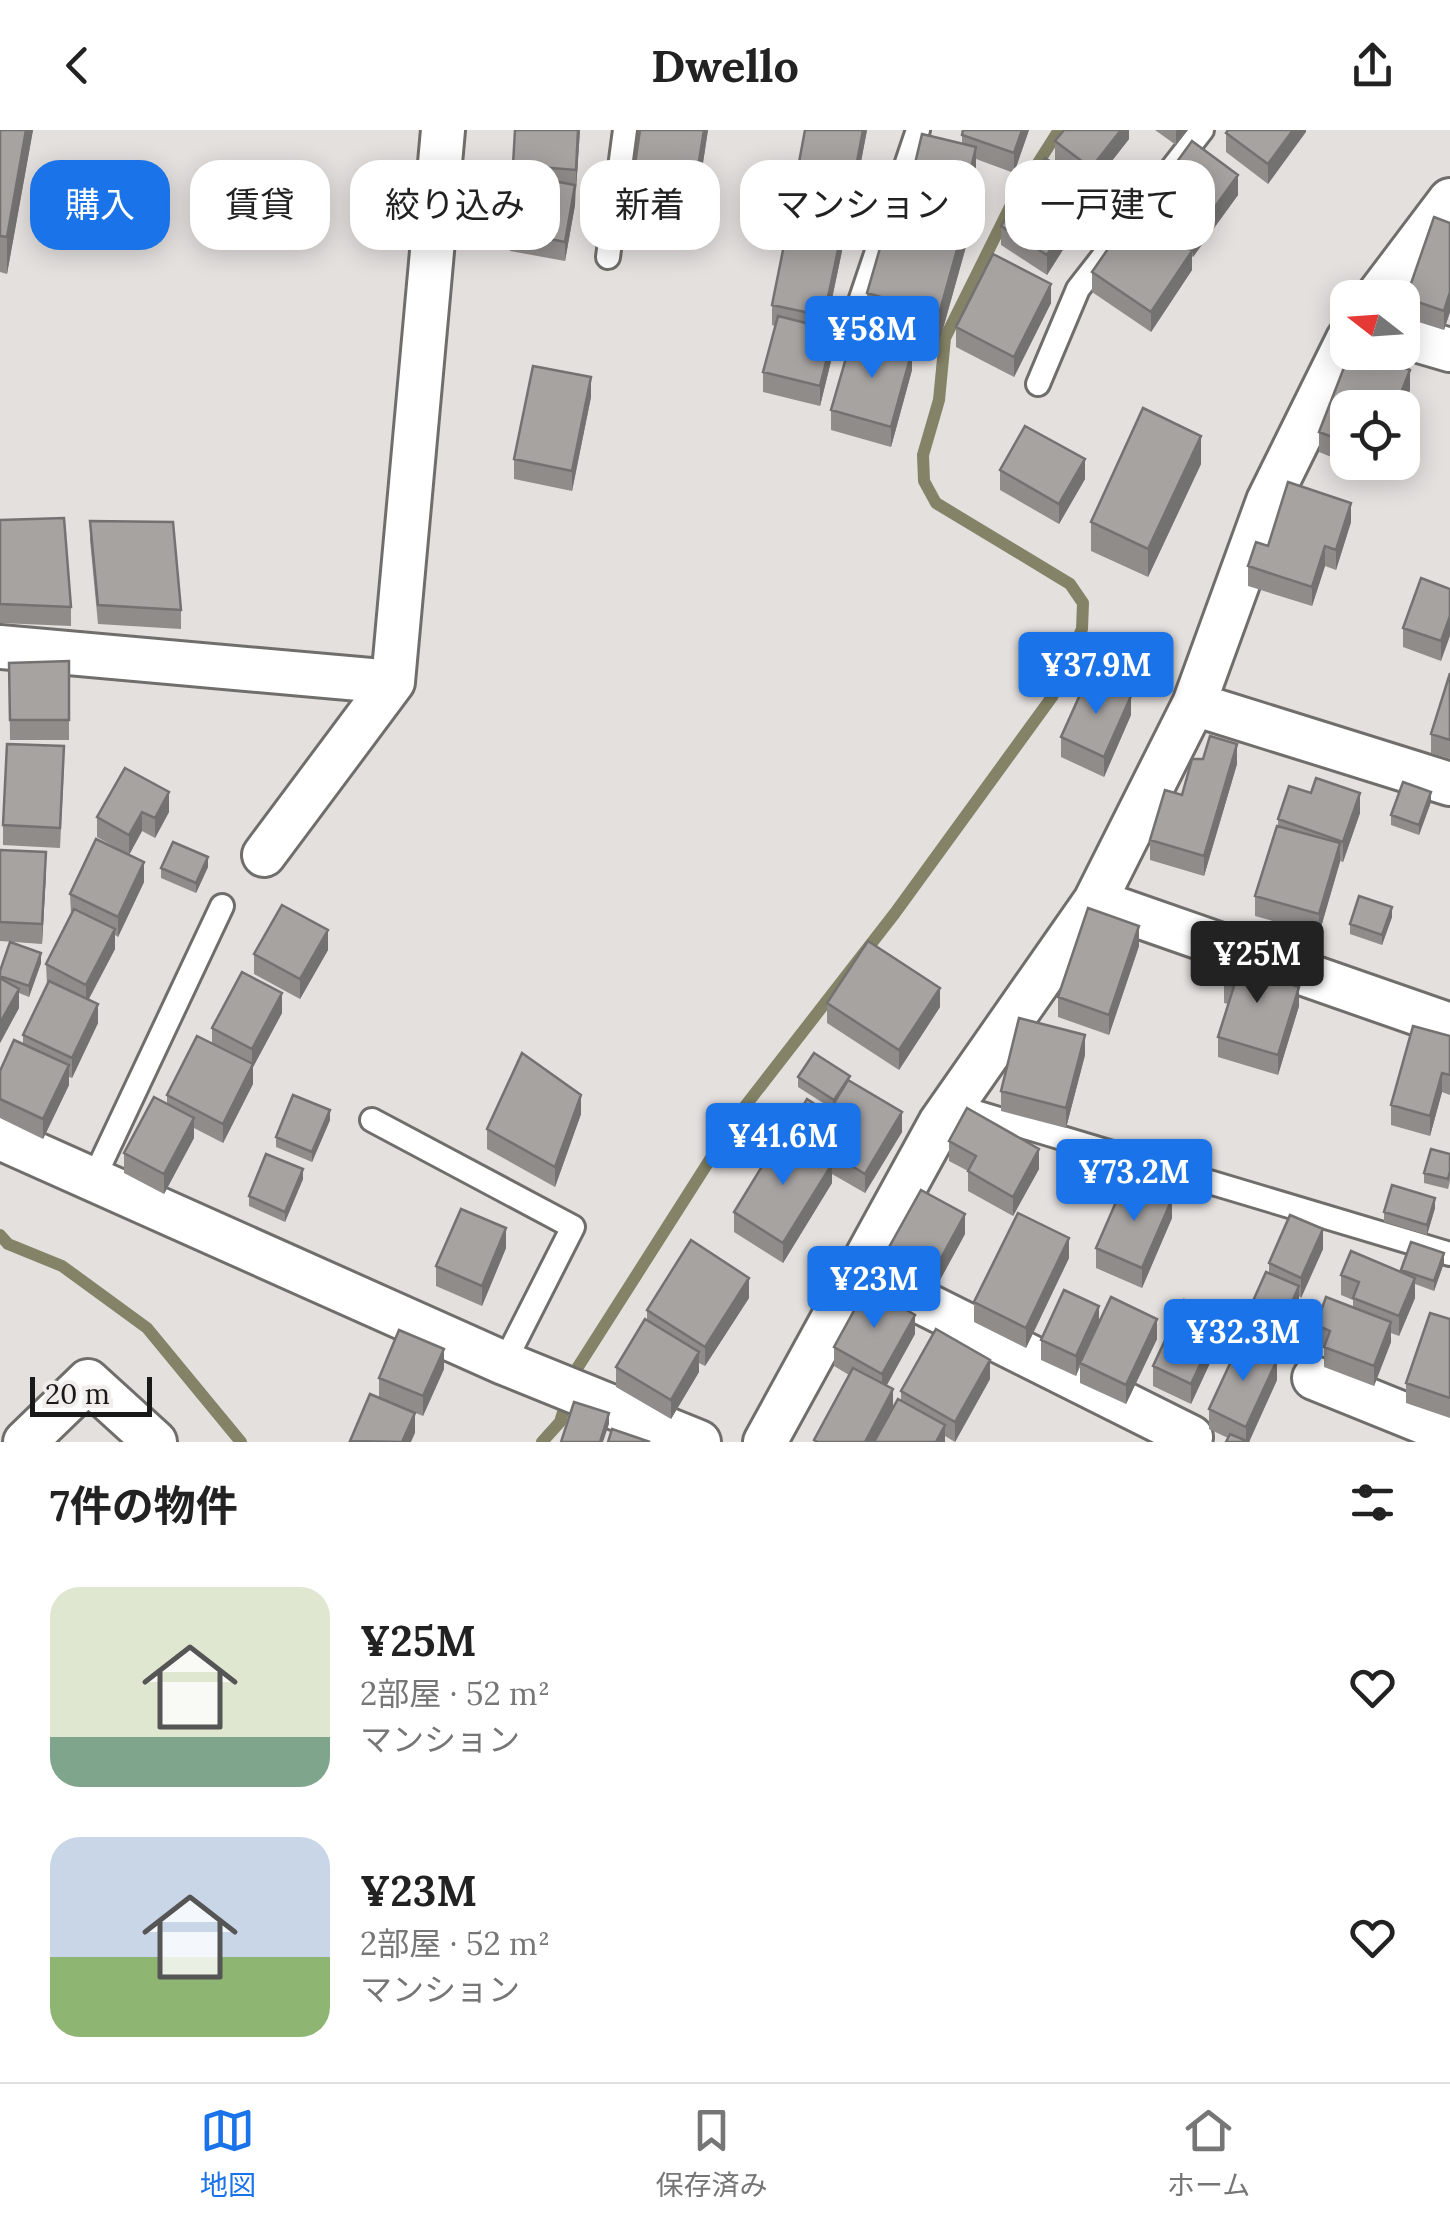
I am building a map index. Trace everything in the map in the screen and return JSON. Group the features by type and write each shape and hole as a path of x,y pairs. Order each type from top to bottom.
{"street":[{"path":"264,855 393,682 443,130"},
{"path":"1390,280 1450,200"},
{"path":"1420,341 1450,350"},
{"path":"765,1442 952,1105 1095,901 1194,704 1268,501 1333,370"},
{"path":"0,646 393,682"},
{"path":"1194,704 1450,784"},
{"path":"1095,901 1450,1026"},
{"path":"0,1138 504,1363 699,1442"},
{"path":"858,1271 1191,1437"},
{"path":"1314,1378 1450,1433"},
{"path":"18,1432 88,1380 154,1442"}],"lane":[{"path":"608,257 625,130"},
{"path":"850,331 918,130"},
{"path":"1038,384 1078,289 1202,130"},
{"path":"93,1180 222,906"},
{"path":"952,1105 1450,1254"},
{"path":"372,1120 573,1227 504,1363"}],"building":[{"path":"0,130 26,130 7,237 0,236"},
{"path":"515,130 578,130 576,170 560,169 560,160 513,160"},
{"path":"640,130 704,130 699,160 636,160"},
{"path":"805,130 863,130 857,160 799,160"},
{"path":"963,130 1022,130 1014,153 962,135"},
{"path":"1064,130 1121,130 1097,160 1080,160 1055,141"},
{"path":"1293,130 1268,164 1226,133"},
{"path":"922,134 976,147 973,160 916,160"},
{"path":"1192,141 1238,175 1215,207 1215,160 1178,160"},
{"path":"560,182 575,185 565,242 560,241"},
{"path":"1434,217 1450,223 1450,292 1444,311 1420,303 1420,280 1412,280"},
{"path":"783,250 838,250 824,316 772,305"},
{"path":"879,250 957,250 939,314 867,293"},
{"path":"1107,250 1192,251 1151,312 1092,272"},
{"path":"993,254 1051,284 1014,357 956,327"},
{"path":"778,316 834,330 820,386 763,372"},
{"path":"853,334 912,351 891,427 831,410"},
{"path":"533,366 591,377 572,471 514,459"},
{"path":"1343,370 1410,370 1402,390 1335,390"},
{"path":"1330,404 1330,436 1319,432"},
{"path":"1143,408 1201,436 1148,549 1091,522"},
{"path":"1025,426 1085,459 1059,504 1000,470"},
{"path":"1288,482 1351,503 1336,550 1325,546 1312,587 1248,566 1256,542 1268,546"},
{"path":"64,518 71,607 0,604 0,520"},
{"path":"90,521 173,522 181,610 98,605"},
{"path":"1421,578 1450,589 1450,616 1441,641 1403,628"},
{"path":"69,661 69,720 10,720 9,663"},
{"path":"1450,673 1450,740 1431,734"},
{"path":"1088,677 1131,696 1104,757 1061,737"},
{"path":"1210,736 1237,744 1204,856 1150,840 1165,790 1182,795 1192,759 1203,759"},
{"path":"7,744 64,746 60,828 3,825"},
{"path":"125,768 169,792 155,818 142,812 129,835 97,817"},
{"path":"1316,778 1360,793 1343,842 1278,819 1289,786 1311,793"},
{"path":"1403,782 1431,792 1419,825 1391,815"},
{"path":"1277,826 1340,843 1319,914 1255,896"},
{"path":"96,839 144,862 118,917 70,894"},
{"path":"173,842 208,857 196,883 161,868"},
{"path":"0,850 46,852 42,924 0,922"},
{"path":"1359,896 1392,907 1382,935 1350,924"},
{"path":"282,905 328,930 300,979 254,954"},
{"path":"1088,908 1139,926 1109,1015 1058,997"},
{"path":"74,909 115,929 86,985 46,964"},
{"path":"868,941 940,988 899,1050 827,1003"},
{"path":"10,942 41,953 29,986 0,976"},
{"path":"1234,952 1263,961 1259,974 1299,987 1278,1055 1218,1037 1234,986 1224,983"},
{"path":"242,972 282,993 252,1049 212,1028"},
{"path":"0,978 19,989 0,1023"},
{"path":"49,981 98,1004 72,1058 23,1035"},
{"path":"1019,1018 1085,1035 1066,1108 1001,1091"},
{"path":"1413,1026 1450,1036 1450,1075 1442,1073 1430,1116 1391,1105"},
{"path":"197,1036 253,1064 223,1124 167,1095"},
{"path":"14,1040 69,1065 43,1119 0,1099 0,1071"},
{"path":"522,1053 581,1095 555,1167 487,1129"},
{"path":"814,1053 850,1076 834,1100 798,1077"},
{"path":"848,1080 902,1112 865,1174 811,1141"},
{"path":"293,1095 330,1110 312,1152 276,1137"},
{"path":"154,1097 194,1118 164,1174 124,1153"},
{"path":"807,1099 824,1110 808,1135 792,1125"},
{"path":"967,1108 1039,1149 1013,1197 968,1171 976,1156 949,1141"},
{"path":"783,1132 832,1164 783,1243 734,1212"},
{"path":"1431,1149 1450,1154 1448,1179 1424,1173"},
{"path":"266,1154 303,1169 285,1212 249,1196"},
{"path":"1126,1179 1172,1199 1142,1268 1096,1248"},
{"path":"1392,1185 1435,1198 1427,1225 1384,1212"},
{"path":"921,1190 965,1214 928,1282 883,1258"},
{"path":"461,1209 506,1228 482,1286 436,1266"},
{"path":"1018,1213 1069,1238 1026,1328 974,1302"},
{"path":"1290,1215 1323,1229 1301,1278 1269,1263"},
{"path":"691,1240 749,1278 705,1347 647,1310"},
{"path":"1411,1242 1444,1253 1434,1281 1401,1270"},
{"path":"1351,1251 1415,1278 1399,1316 1353,1298 1359,1282 1341,1275"},
{"path":"1266,1272 1299,1286 1277,1335 1244,1321"},
{"path":"867,1287 915,1315 882,1374 834,1347"},
{"path":"1064,1290 1099,1306 1076,1356 1041,1340"},
{"path":"1111,1297 1157,1319 1126,1385 1080,1363"},
{"path":"1326,1297 1391,1322 1374,1366 1324,1347 1330,1331 1316,1325"},
{"path":"1184,1300 1222,1318 1191,1384 1153,1366"},
{"path":"1430,1313 1450,1319 1450,1398 1406,1383"},
{"path":"645,1319 699,1352 671,1400 616,1367"},
{"path":"936,1329 990,1360 955,1422 901,1391"},
{"path":"399,1330 444,1349 423,1396 379,1378"},
{"path":"1240,1342 1277,1360 1246,1427 1209,1409"},
{"path":"853,1368 893,1389 865,1442 814,1440"},
{"path":"370,1394 415,1413 402,1442 350,1441"},
{"path":"898,1399 945,1425 936,1442 874,1442"},
{"path":"574,1402 609,1413 600,1442 561,1442"},
{"path":"612,1429 650,1442 608,1442"},
{"path":"1230,1434 1249,1442 1226,1442"}],"waterway":[{"path":"542,1442 560,1422 576,1370 739,1114 895,913 1052,697 1082,629 1083,603 1070,584 936,503 924,481 923,455 939,400 945,338 1010,207 1059,130"},
{"path":"0,1235 8,1244 62,1266 147,1328 241,1442"}]}
